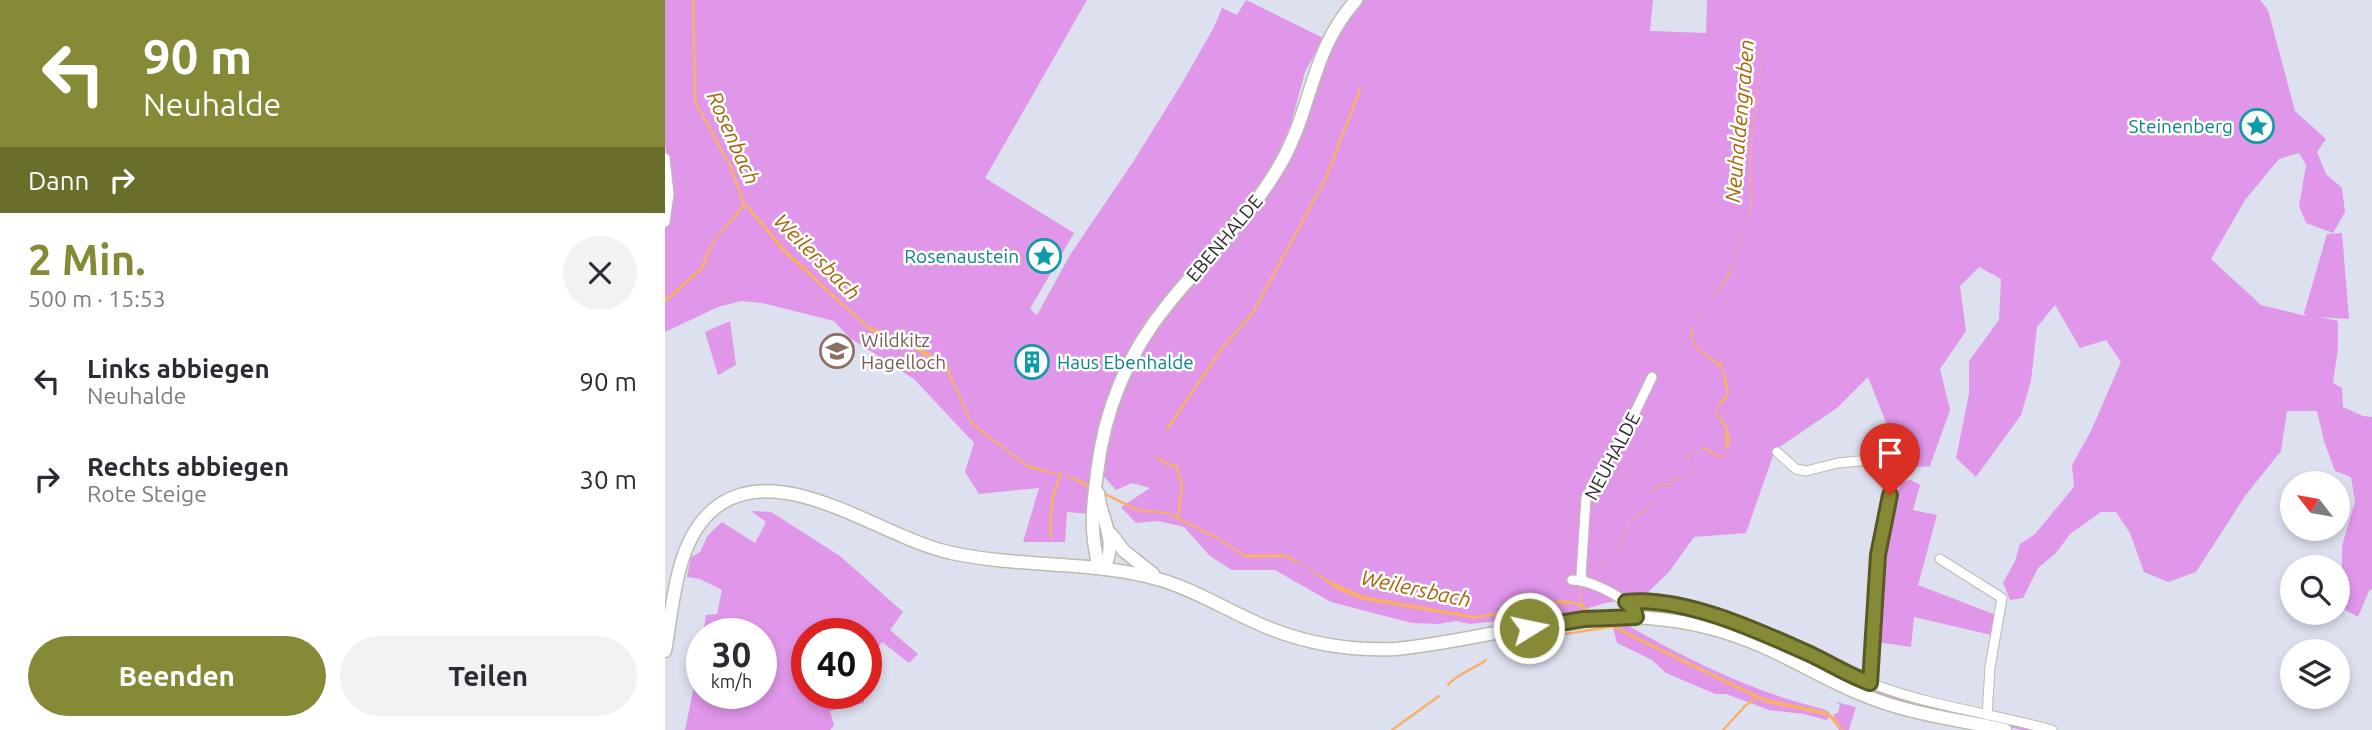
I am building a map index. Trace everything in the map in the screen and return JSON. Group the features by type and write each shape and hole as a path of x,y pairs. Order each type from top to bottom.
{"street":[{"name":"EBENHALDE","path":"1102,568 1092,540 1092,500 1108,415 1132,357 1167,306 1252,207 1275,174 1294,136 1323,50 1338,23 1356,0"},
{"path":"665,158 669,194 665,222"},
{"name":"NEUHALDE","path":"1633,617 1634,610 1626,602 1578,580 1581,576 1586,498 1628,427 1653,377"},
{"path":"1776,452 1796,469 1806,471 1838,463 1870,460 1875,463 1890,492 1878,555 1870,683"},
{"name":"EBENHALDE","path":"1097,475 1101,512 1110,533 1111,553 1102,568"},
{"path":"665,651 681,567 694,533 709,513 724,502 737,496 768,490 810,498 902,537 946,552 996,560 1102,568 1162,580 1195,592 1254,622 1318,643 1356,649 1396,649 1574,620 1633,617 1681,622 1727,633 1765,647 1877,700 2005,730"},
{"path":"1110,533 1135,561 1162,580"},
{"path":"1073,566 1084,555 1092,540"},
{"path":"1940,559 2002,598 1990,667 1987,715"},
{"path":"1626,602 1641,600 1684,607 1744,626 1870,683 1900,693 2052,730"}],"shaded area":[{"path":"665,0 1087,0 985,178 1074,233 1030,309 1037,315 1070,255 1184,80 1222,8 1237,15 1246,0 1323,38 1305,72 1290,127 1267,177 1134,347 1106,400 1090,473 1090,514 1067,512 1065,542 1023,542 1039,488 979,494 965,472 974,443 914,379 850,338 834,321 762,303 741,301 718,307 665,332 665,230 670,184 665,144"},
{"path":"1356,0 1653,0 1650,31 1706,33 1707,0 2260,0 2268,10 2295,111 2326,139 2317,152 2326,174 2342,188 2345,212 2333,233 2306,223 2299,206 2306,165 2299,153 2279,159 2245,200 2211,259 2261,305 2306,316 2304,313 2327,234 2342,233 2349,319 2319,317 2338,321 2338,348 2333,383 2342,388 2343,407 2372,417 2372,589 2358,617 2350,612 2350,555 2342,555 2343,541 2350,541 2350,519 2355,502 2350,471 2335,471 2317,411 2287,411 2281,451 2245,496 2196,572 2168,582 2144,572 2130,533 2116,512 2101,512 2070,534 2056,553 2038,568 2023,598 2010,600 2003,583 2015,561 2020,544 2035,534 2074,487 2072,465 2091,431 2121,362 2106,340 2080,348 2055,305 2037,327 2031,381 2021,415 1976,477 1956,458 1969,394 1969,361 1999,320 2001,279 1979,267 1960,286 1966,331 1940,369 1950,410 1930,466 1904,468 1868,377 1837,408 1775,450 1746,533 1694,537 1669,572 1643,597 1605,603 1568,614 1470,624 1456,621 1438,624 1412,623 1331,602 1275,570 1232,570 1210,556 1184,527 1158,521 1136,523 1121,507 1150,488 1132,483 1116,490 1097,469 1128,364 1275,174 1317,65"},
{"path":"1768,0 1751,152 1751,207 1744,229 1750,207 1750,152"},
{"path":"743,204 747,204 787,251 868,326 912,343 946,363 972,422 1026,464 1078,479 1138,509 1167,512 1218,537 1245,555 1283,554 1293,558 1328,580 1364,596 1476,616 1561,600 1581,604 1579,587 1581,577 1587,571 1609,560 1586,573 1581,579 1580,592 1584,606 1627,632 1755,694 1828,712 1844,730 1828,716 1767,703 1754,697 1624,634 1574,604 1559,604 1475,619 1363,600 1336,589 1305,566 1284,557 1246,558 1219,540 1167,514 1137,511 1065,476 1028,468 971,424 945,367 910,347 870,331 784,253 745,206 714,242 703,269 665,303 665,299 700,268 712,242"},
{"path":"1736,256 1730,274 1708,306 1729,272"},
{"path":"730,321 736,365 718,375 705,332"},
{"path":"1697,323 1693,339 1697,347 1721,365 1718,352 1728,385 1729,392 1728,395 1716,412 1728,431 1729,445 1725,454 1728,444 1726,433 1715,413 1728,392 1722,369 1696,348 1691,338 1691,332"},
{"path":"1704,447 1720,456 1724,455 1720,458 1700,449"},
{"path":"1676,478 1687,478 1676,479 1670,485 1655,489 1650,504 1647,509 1643,513 1634,518 1624,534 1630,521 1647,508 1655,488 1670,484"},
{"path":"1911,480 1920,485 1913,510 1937,515 1918,585 1996,615 1991,635 1914,617 1911,647 1877,642 1882,560 1889,518 1902,482"},
{"path":"751,511 771,512 840,556 903,612 890,630 918,654 909,663 882,642 882,618 791,618 791,709 838,709 830,711 834,725 830,730 685,730 689,709 777,709 777,618 706,618 706,615 717,614 722,590 700,579 687,577 691,557 700,552 708,535 722,522 755,543 766,522"},
{"path":"1712,618 1737,626 1859,681 2043,730 2022,730 1918,707 1878,695 1711,623"},
{"path":"1629,626 1723,675 1824,709 1829,712 1829,718 1826,720 1804,714 1769,710 1726,694 1715,694 1666,673 1652,660 1617,643 1613,627"},
{"path":"1836,702 1856,707 1849,730 1839,730 1834,722 1834,714 1838,713 1840,705"}],"waterway":[{"name":"Rosenbach","path":"693,0 695,102 731,167 744,204"},
{"path":"1167,429 1220,351 1253,312 1325,180 1360,89"},
{"name":"Neuhaldengraben","path":"1726,433 1727,447"},
{"path":"1158,458 1176,466 1182,485 1178,518"},
{"path":"1051,537 1052,504 1061,474"},
{"path":"1534,639 1616,626"},
{"path":"1448,685 1456,677 1486,660"},
{"path":"1392,730 1439,696"},
{"path":"1723,730 1746,705 1758,697"}],"place":[{"name":"Steinenberg","path":"2257,126"},
{"name":"Rosenaustein","path":"1044,256"},
{"name":"Wildkitz Hagelloch","path":"837,351"},
{"name":"Haus Ebenhalde","path":"1032,362"}],"route":[{"path":"1529,628 1584,619 1636,617 1634,610 1626,602 1641,600 1663,603 1758,631 1870,683 1878,555 1890,495"}],"water label":[{"name":"Weilersbach","path":"817,257"},
{"name":"Weilersbach","path":"1416,589"}]}
